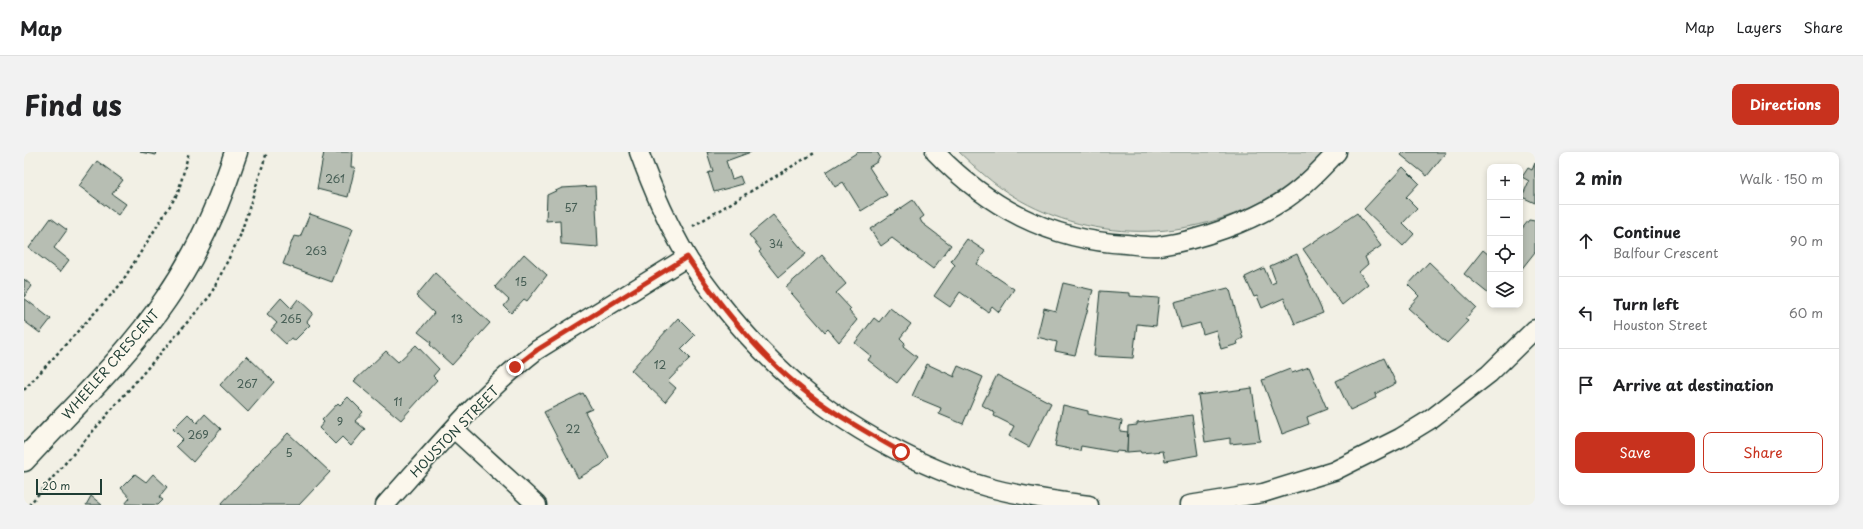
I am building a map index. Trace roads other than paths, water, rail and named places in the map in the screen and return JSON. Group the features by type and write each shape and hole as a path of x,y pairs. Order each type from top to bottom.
{"street":[{"name":"WHEELER CRESCENT","path":"24,460 133,342 166,300 198,248 222,197 236,152"},
{"path":"639,152 655,195 687,257 710,290 740,328 796,384 845,420 914,459 987,487 1049,500 1089,505"},
{"path":"935,152 957,175 979,192 1030,222 1057,232 1106,243 1158,246 1212,233 1262,213 1309,181 1337,152"},
{"name":"HOUSTON STREET","path":"385,505 454,429 515,367 537,350 687,257"},
{"path":"1189,505 1263,493 1327,473 1400,438 1431,419 1489,374 1535,329"},
{"path":"454,429 537,505"}]}
